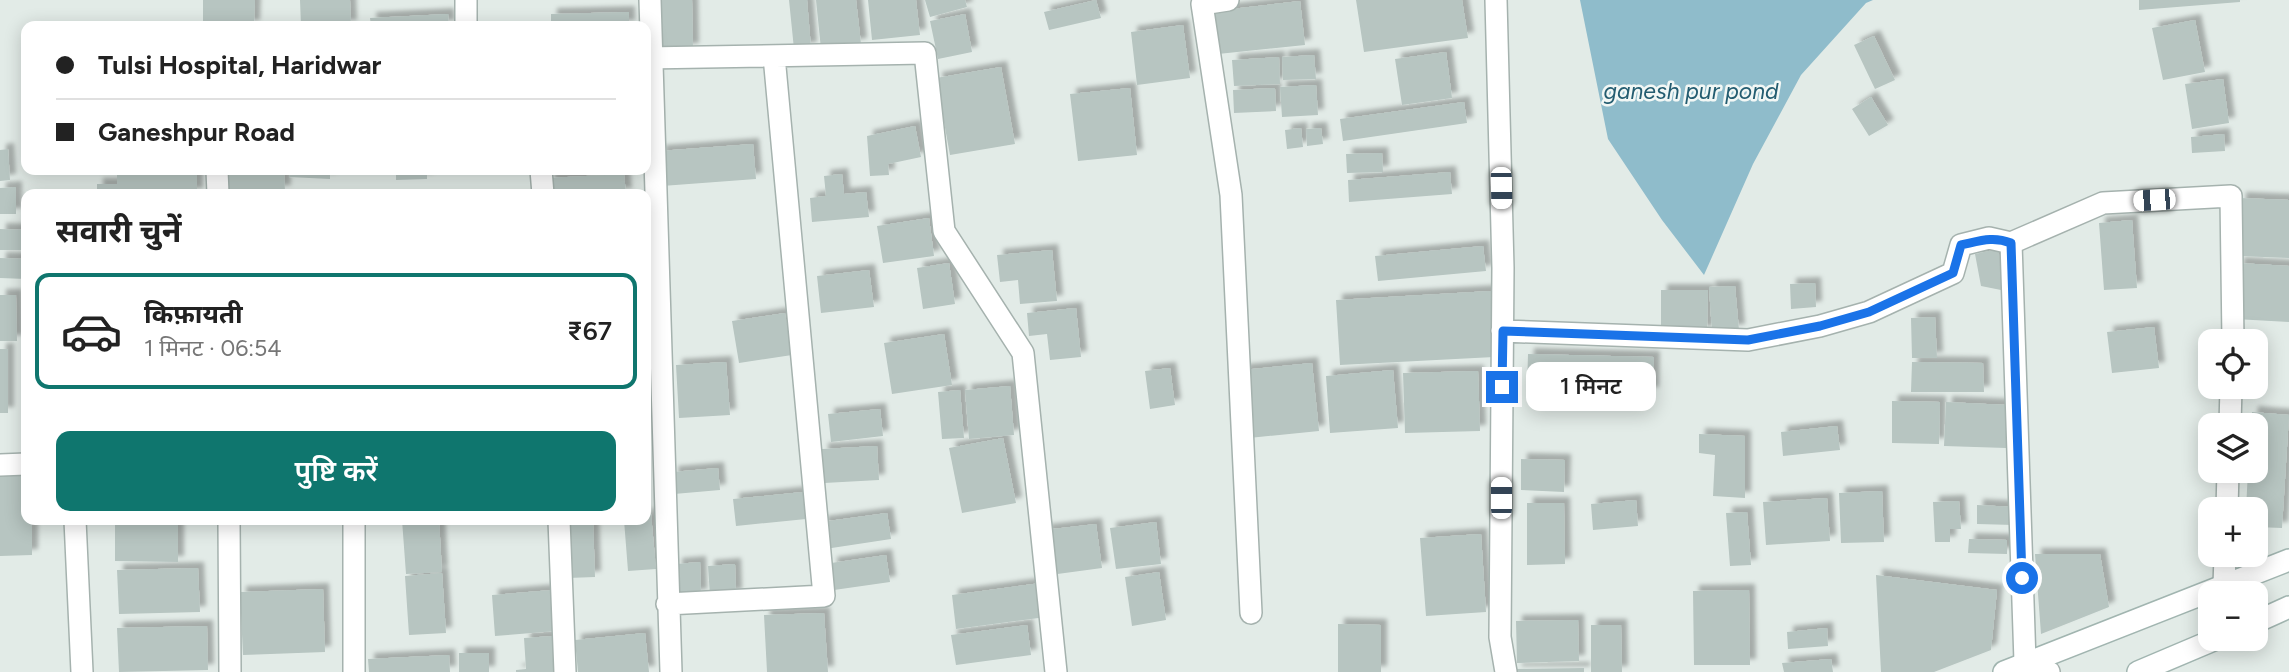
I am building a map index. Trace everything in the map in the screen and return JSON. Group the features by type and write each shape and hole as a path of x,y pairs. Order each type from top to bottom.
{"street":[{"path":"466,0 466,21"},
{"path":"650,0 650,21"},
{"path":"1228,0 1202,4 1231,195 1251,613"},
{"path":"1496,0 1503,331 1500,637 1506,672"},
{"path":"651,58 925,53 944,231 1023,353 1056,672"},
{"path":"667,604 824,596 774,56"},
{"path":"651,119 670,672"},
{"path":"1503,331 1748,340 1820,326 1869,312 1953,273 1961,245 1989,238 2011,243 2103,203 2231,196 2233,329"},
{"path":"2011,243 2025,662"},
{"path":"0,465 21,464"},
{"path":"75,525 82,672"},
{"path":"229,525 230,672"},
{"path":"354,525 354,672"},
{"path":"559,525 565,672"},
{"path":"2236,581 2289,560"},
{"path":"2004,672 2198,596"},
{"path":"2268,617 2289,607"},
{"path":"2138,672 2198,647"},
{"path":"2025,662 2049,672"}],"water":[{"name":"ganesh pur pond","path":"1580,0 1873,0 1866,3 1801,75 1753,164 1704,275 1662,220 1608,139"}],"building":[{"path":"203,0 255,0 254,21 203,21"},
{"path":"300,0 350,0 351,21 301,21"},
{"path":"656,0 692,0 693,49 658,51"},
{"path":"789,0 807,0 811,48 794,49"},
{"path":"816,0 856,0 861,44 821,49"},
{"path":"868,0 916,0 920,35 872,40"},
{"path":"925,0 965,0 967,7 930,17"},
{"path":"1096,0 1101,18 1049,30 1044,12"},
{"path":"1356,0 1462,0 1468,38 1364,52"},
{"path":"2139,0 2240,0 2240,2 2139,10"},
{"path":"1300,1 1305,45 1218,54 1214,11"},
{"path":"629,12 629,21 551,21 551,14"},
{"path":"448,14 449,21 370,21 370,18"},
{"path":"965,14 972,52 938,59 930,21"},
{"path":"2195,20 2205,72 2163,80 2152,28"},
{"path":"1183,25 1190,78 1137,85 1131,32"},
{"path":"1874,36 1895,80 1875,89 1854,45"},
{"path":"1446,52 1452,98 1402,105 1395,59"},
{"path":"1314,55 1316,79 1283,80 1282,57"},
{"path":"1279,57 1280,84 1234,86 1232,60"},
{"path":"1001,67 1015,144 950,155 936,78"},
{"path":"2223,79 2229,123 2192,129 2185,84"},
{"path":"1316,85 1318,115 1282,117 1280,87"},
{"path":"1130,88 1137,155 1078,161 1070,94"},
{"path":"1275,88 1276,111 1234,113 1233,90"},
{"path":"1871,97 1888,125 1869,136 1852,109"},
{"path":"1464,102 1467,123 1343,141 1340,119"},
{"path":"915,126 921,157 888,164 889,175 870,176 867,136"},
{"path":"1301,128 1303,147 1287,149 1285,130"},
{"path":"1321,128 1323,144 1307,146 1306,129"},
{"path":"2224,134 2225,151 2192,153 2191,137"},
{"path":"753,144 756,179 662,186 659,151"},
{"path":"8,149 10,180 0,181 0,150"},
{"path":"1382,153 1383,172 1347,173 1346,154"},
{"path":"1450,172 1452,194 1349,202 1348,180"},
{"path":"842,174 844,194 866,192 869,217 812,222 810,198 826,196 824,176"},
{"path":"117,175 197,175 197,189 97,189 97,184 117,184"},
{"path":"223,175 284,175 285,189 224,189"},
{"path":"330,175 330,179 289,177"},
{"path":"396,175 427,175 427,179 396,180"},
{"path":"624,175 626,189 549,189 548,178"},
{"path":"16,187 16,214 0,214 0,188"},
{"path":"2240,198 2289,200 2289,258 2238,256"},
{"path":"929,218 934,256 883,263 877,226"},
{"path":"2132,220 2137,288 2104,290 2099,223"},
{"path":"0,229 21,230 21,250 0,250"},
{"path":"1483,246 1486,271 1378,281 1375,256"},
{"path":"1998,249 2006,291 1981,286 1975,254"},
{"path":"1052,250 1057,301 1020,304 1018,280 1000,282 997,255"},
{"path":"0,258 21,259 21,279 0,278"},
{"path":"949,263 955,304 923,309 917,268"},
{"path":"2238,263 2289,266 2289,322 2235,319"},
{"path":"869,270 874,307 821,313 817,276"},
{"path":"1815,283 1816,307 1791,309 1790,284"},
{"path":"1735,286 1739,330 1712,332 1709,287"},
{"path":"1661,290 1708,290 1707,332 1661,332"},
{"path":"1491,291 1494,357 1340,365 1336,300"},
{"path":"0,295 16,295 17,341 0,341"},
{"path":"1076,308 1081,357 1050,360 1047,334 1029,336 1027,313"},
{"path":"785,313 792,355 739,363 732,321"},
{"path":"1935,317 1937,358 1912,358 1911,318"},
{"path":"2154,327 2159,368 2112,373 2107,332"},
{"path":"944,334 952,385 892,394 884,343"},
{"path":"0,349 8,349 8,413 0,413"},
{"path":"1528,354 1654,357 1653,393 1527,389"},
{"path":"726,362 730,415 679,418 676,365"},
{"path":"1912,362 1983,363 1984,392 1911,392"},
{"path":"1312,363 1319,431 1249,438 1242,370"},
{"path":"1170,368 1175,405 1150,409 1145,371"},
{"path":"1393,370 1398,428 1330,433 1326,376"},
{"path":"1478,371 1480,431 1405,433 1403,373"},
{"path":"1010,386 1014,435 969,439 965,390"},
{"path":"960,390 964,438 942,439 938,392"},
{"path":"1892,401 1940,402 1939,444 1892,443"},
{"path":"1946,402 2007,405 2006,448 1944,446"},
{"path":"880,409 883,436 831,442 828,414"},
{"path":"2268,413 2289,415 2282,528 2268,527 2268,497 2247,497 2247,483 2268,483"},
{"path":"1837,426 1840,450 1783,456 1781,432"},
{"path":"1699,434 1745,436 1745,498 1713,496 1715,455 1699,453"},
{"path":"1003,438 1016,503 962,513 949,448"},
{"path":"877,446 879,480 824,483 822,449"},
{"path":"1521,459 1565,460 1564,492 1521,490"},
{"path":"718,468 720,490 674,494 672,472"},
{"path":"21,475 21,525 32,525 32,555 0,556 0,476"},
{"path":"1882,491 1884,542 1841,543 1839,493"},
{"path":"803,492 806,519 736,526 733,499"},
{"path":"1827,498 1830,541 1766,545 1763,502"},
{"path":"1636,500 1638,526 1593,530 1591,504"},
{"path":"1959,501 1961,529 1950,529 1950,542 1935,542 1933,502"},
{"path":"1527,503 1564,503 1565,564 1527,565"},
{"path":"1977,505 2015,507 2014,525 1977,524"},
{"path":"1747,512 1751,565 1730,566 1726,513"},
{"path":"887,513 891,539 825,549 821,522"},
{"path":"651,514 656,569 628,571 624,525 651,525"},
{"path":"1156,522 1161,564 1116,569 1110,528"},
{"path":"1096,524 1102,568 1050,575 1044,530"},
{"path":"115,525 178,525 178,562 115,561"},
{"path":"402,525 439,525 442,572 406,574"},
{"path":"565,525 593,525 595,577 568,578"},
{"path":"1481,534 1486,612 1426,616 1420,538"},
{"path":"1969,539 2007,540 2007,554 1968,553"},
{"path":"2035,554 2100,554 2109,607 2041,634"},
{"path":"886,555 890,582 834,590 831,563"},
{"path":"700,562 701,595 678,596 676,564"},
{"path":"735,564 736,595 710,596 708,566"},
{"path":"198,568 200,612 119,614 117,570"},
{"path":"1159,572 1166,620 1132,626 1125,577"},
{"path":"442,573 446,633 409,635 405,576"},
{"path":"1876,575 1997,590 1991,650 1934,672 1881,672"},
{"path":"1041,583 1046,617 956,629 952,595"},
{"path":"323,589 325,652 243,655 240,592"},
{"path":"552,590 556,631 495,636 492,595"},
{"path":"1749,590 1750,665 1694,665 1693,591"},
{"path":"824,613 828,672 767,672 764,615"},
{"path":"1578,620 1579,661 1517,663 1516,621"},
{"path":"1338,624 1381,625 1381,672 1338,672"},
{"path":"1027,625 1031,655 956,665 951,635"},
{"path":"1591,625 1621,625 1622,672 1591,672"},
{"path":"207,626 208,670 119,672 117,628"},
{"path":"1827,628 1828,646 1788,649 1787,632"},
{"path":"645,633 649,672 578,672 575,640"},
{"path":"554,636 556,672 516,672 526,669 524,638"},
{"path":"459,653 489,653 489,672 459,672"},
{"path":"449,655 450,672 369,672 368,659"},
{"path":"1831,659 1833,672 1784,672 1782,663"},
{"path":"1584,668 1584,672 1516,672 1516,669"}],"route":[{"path":"1502,387 1503,331 1748,340 1820,326 1869,312 1953,273 1961,245 1989,238 2011,243 2022,578"}]}
